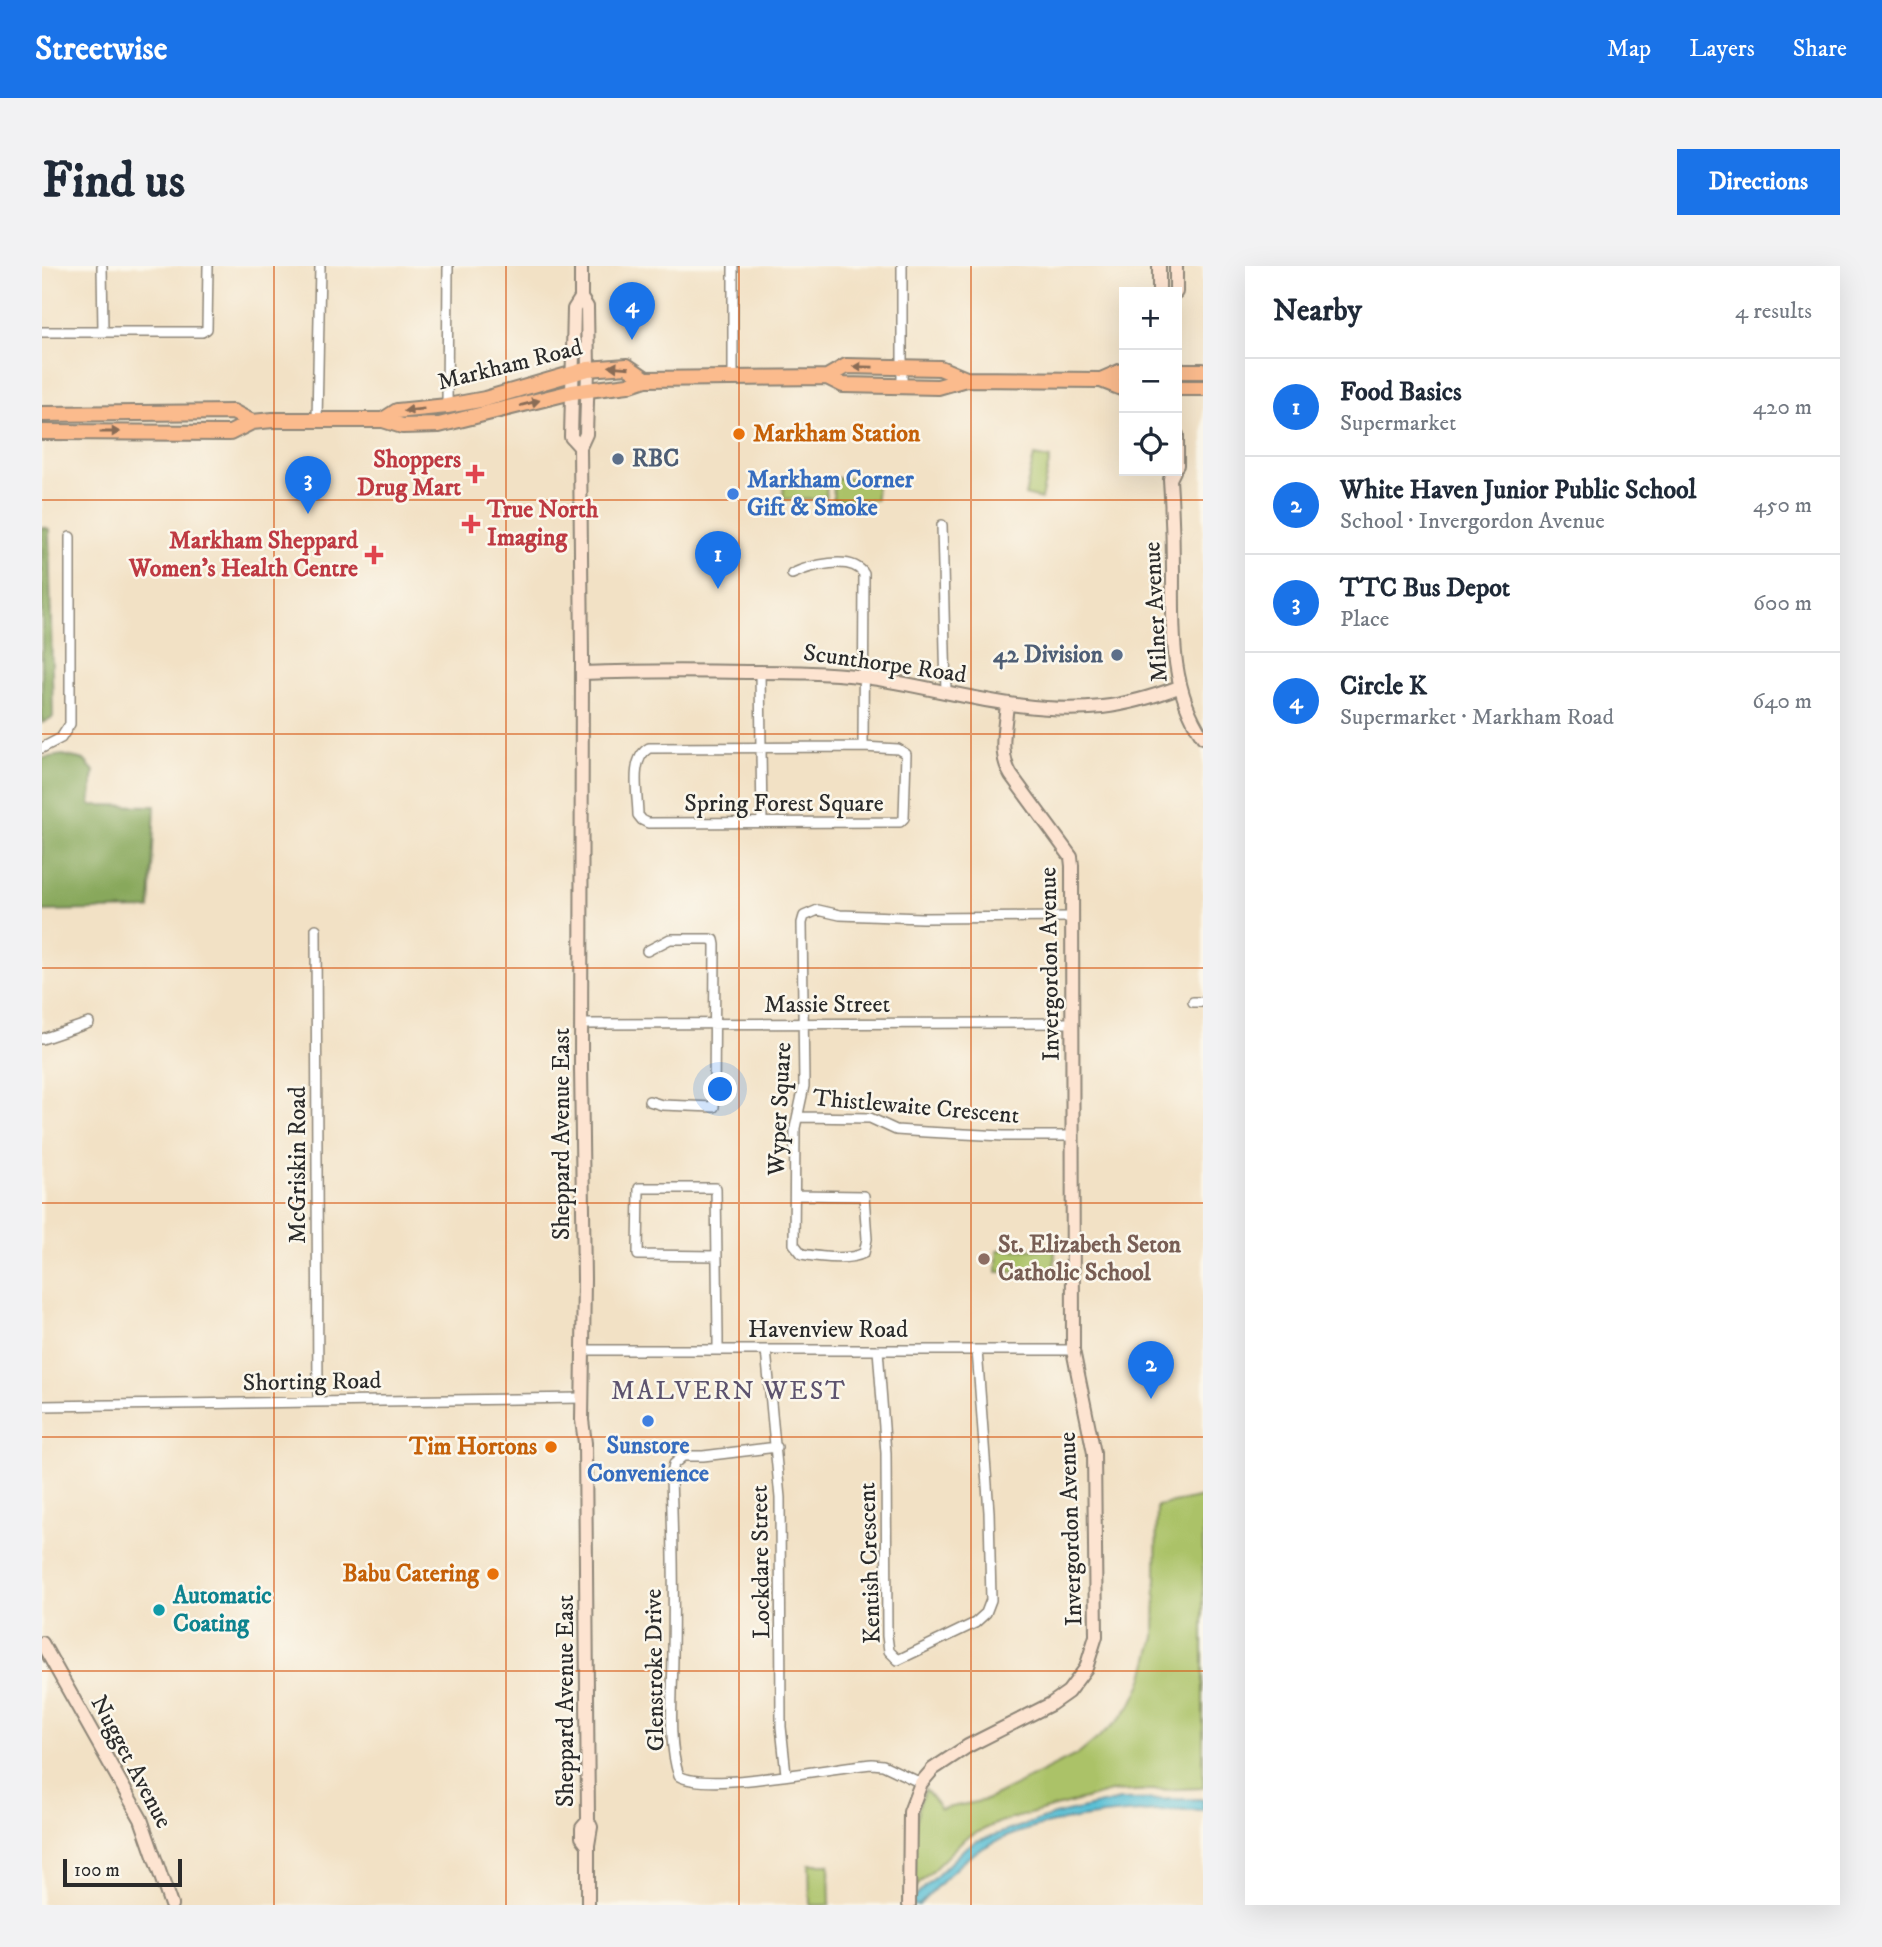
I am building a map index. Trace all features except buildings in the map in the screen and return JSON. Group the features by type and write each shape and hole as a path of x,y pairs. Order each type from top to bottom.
{"main road":[{"name":"Markham Road","path":"383,420 397,411 485,399 588,369 627,366 646,379"},
{"name":"Markham Road","path":"827,377 846,366 940,368 966,379"},
{"path":"1182,370 1203,371"},
{"name":"Markham Road","path":"1101,380 1119,372"},
{"name":"Markham Road","path":"42,432 230,433 252,422 317,420 383,420 402,426 447,423 588,388 628,385 646,379 827,377 843,385 902,387 938,387 966,379 1101,380 1119,386"},
{"path":"1182,390 1203,388"},
{"name":"Markham Road","path":"42,414 233,412 252,422"}],"street":[{"path":"102,266 103,331"},
{"path":"42,332 202,332 207,329 209,320 208,266"},
{"path":"317,420 320,266"},
{"path":"447,423 448,266"},
{"name":"Sheppard Avenue East","path":"580,447 571,437 574,309 581,298 582,266"},
{"path":"733,266 733,379"},
{"path":"902,266 902,387"},
{"path":"1159,266 1159,287"},
{"path":"1176,266 1176,287"},
{"name":"Sheppard Avenue East","path":"581,298 587,307 588,369 586,434 580,447 582,1398 585,1456 588,1821 582,1828 582,1837 588,1844 588,1905"},
{"name":"Milner Avenue","path":"1170,476 1174,540 1173,624 1179,687 1203,737"},
{"path":"942,525 946,692"},
{"path":"42,748 61,738 70,724 70,537"},
{"path":"792,574 811,565 852,564 860,567 864,573 863,747"},
{"path":"760,672 762,823"},
{"name":"Scunthorpe Road","path":"582,673 814,673 864,677 1007,704 1043,707 1100,707 1179,687"},
{"name":"Invergordon Avenue","path":"921,1783 933,1769 968,1746 1051,1704 1068,1692 1082,1675 1091,1657 1097,1626 1096,1475 1087,1412 1073,1350 1071,857 1004,763 1003,741 1007,704"},
{"name":"Spring Forest Square","path":"863,747 898,749 906,754 905,818 900,822 648,823 638,815 637,761 641,752 649,748 863,747"},
{"name":"Wyper Square","path":"795,1195 864,1196 867,1239 864,1253 857,1256 812,1256 802,1254 794,1244 795,1128 804,1086 804,916 811,911 840,915 922,918 1072,917"},
{"name":"McGriskin Road","path":"316,929 318,1401"},
{"path":"647,951 670,939 713,940 714,1107 662,1105 649,1101"},
{"path":"42,1039 89,1023"},
{"name":"Massie Street","path":"581,1024 1072,1023"},
{"name":"Thistlewaite Crescent","path":"798,1117 870,1118 897,1130 936,1133 1072,1136"},
{"path":"717,1256 638,1255 639,1188 716,1188 717,1256 718,1349"},
{"name":"Havenview Road","path":"583,1350 1073,1350"},
{"name":"Lockdare Street","path":"766,1350 780,1498 781,1727 786,1774"},
{"name":"Kentish Crescent","path":"878,1350 886,1453 887,1636 889,1651 898,1660 975,1623 986,1613 991,1600 989,1512 977,1350"},
{"name":"Shorting Road","path":"42,1406 582,1398"},
{"name":"Glenstroke Drive","path":"777,1447 696,1456 691,1454 678,1458 674,1464 671,1477 674,1586 673,1721 676,1768 679,1776 683,1779 735,1781 872,1764 883,1765 921,1783"},
{"name":"Nugget Avenue","path":"42,1643 141,1819 170,1905"},
{"path":"909,1900 911,1812 921,1783"}],"green space":[{"path":"1034,456 1050,459 1041,499 1025,495"},
{"path":"784,478 827,478 826,500 783,499"},
{"path":"834,478 876,479 876,500 833,500"},
{"path":"42,527 49,529 53,717 42,723"},
{"path":"63,755 84,760 94,771 90,805 155,806 150,909 42,911 42,758"},
{"path":"1055,1249 1054,1276 1023,1276 1023,1272 997,1272 997,1250"},
{"path":"1203,1497 1203,1788 1111,1792 1000,1822 965,1838 915,1888 916,1825 925,1789 941,1809 986,1800 1080,1753 1117,1722 1132,1704 1142,1683 1155,1637 1157,1506"},
{"path":"809,1864 829,1864 830,1905 810,1905"}],"water":[{"path":"1203,1799 1203,1811 1145,1812 1079,1818 1016,1834 988,1845 965,1860 919,1905 907,1905 965,1848 977,1841 1054,1815 1120,1800"}],"place":[{"name":"Circle K","path":"632,340"},
{"name":"Markham Station","path":"739,434"},
{"name":"RBC","path":"618,459"},
{"name":"Shoppers Drug Mart","path":"475,474"},
{"name":"Markham Corner Gift & Smoke","path":"733,494"},
{"name":"TTC Bus Depot","path":"308,514"},
{"name":"True North Imaging","path":"471,524"},
{"name":"Markham Sheppard Women's Health Centre","path":"374,555"},
{"name":"Food Basics","path":"718,589"},
{"name":"42 Division","path":"1117,655"},
{"name":"St. Elizabeth Seton Catholic School","path":"984,1259"},
{"name":"White Haven Junior Public School","path":"1151,1399"},
{"name":"Sunstore Convenience","path":"648,1421"},
{"name":"Tim Hortons","path":"551,1447"},
{"name":"Babu Catering","path":"493,1574"},
{"name":"Automatic Coating","path":"159,1610"}],"district":[{"name":"MALVERN WEST","path":"729,1391"}]}
